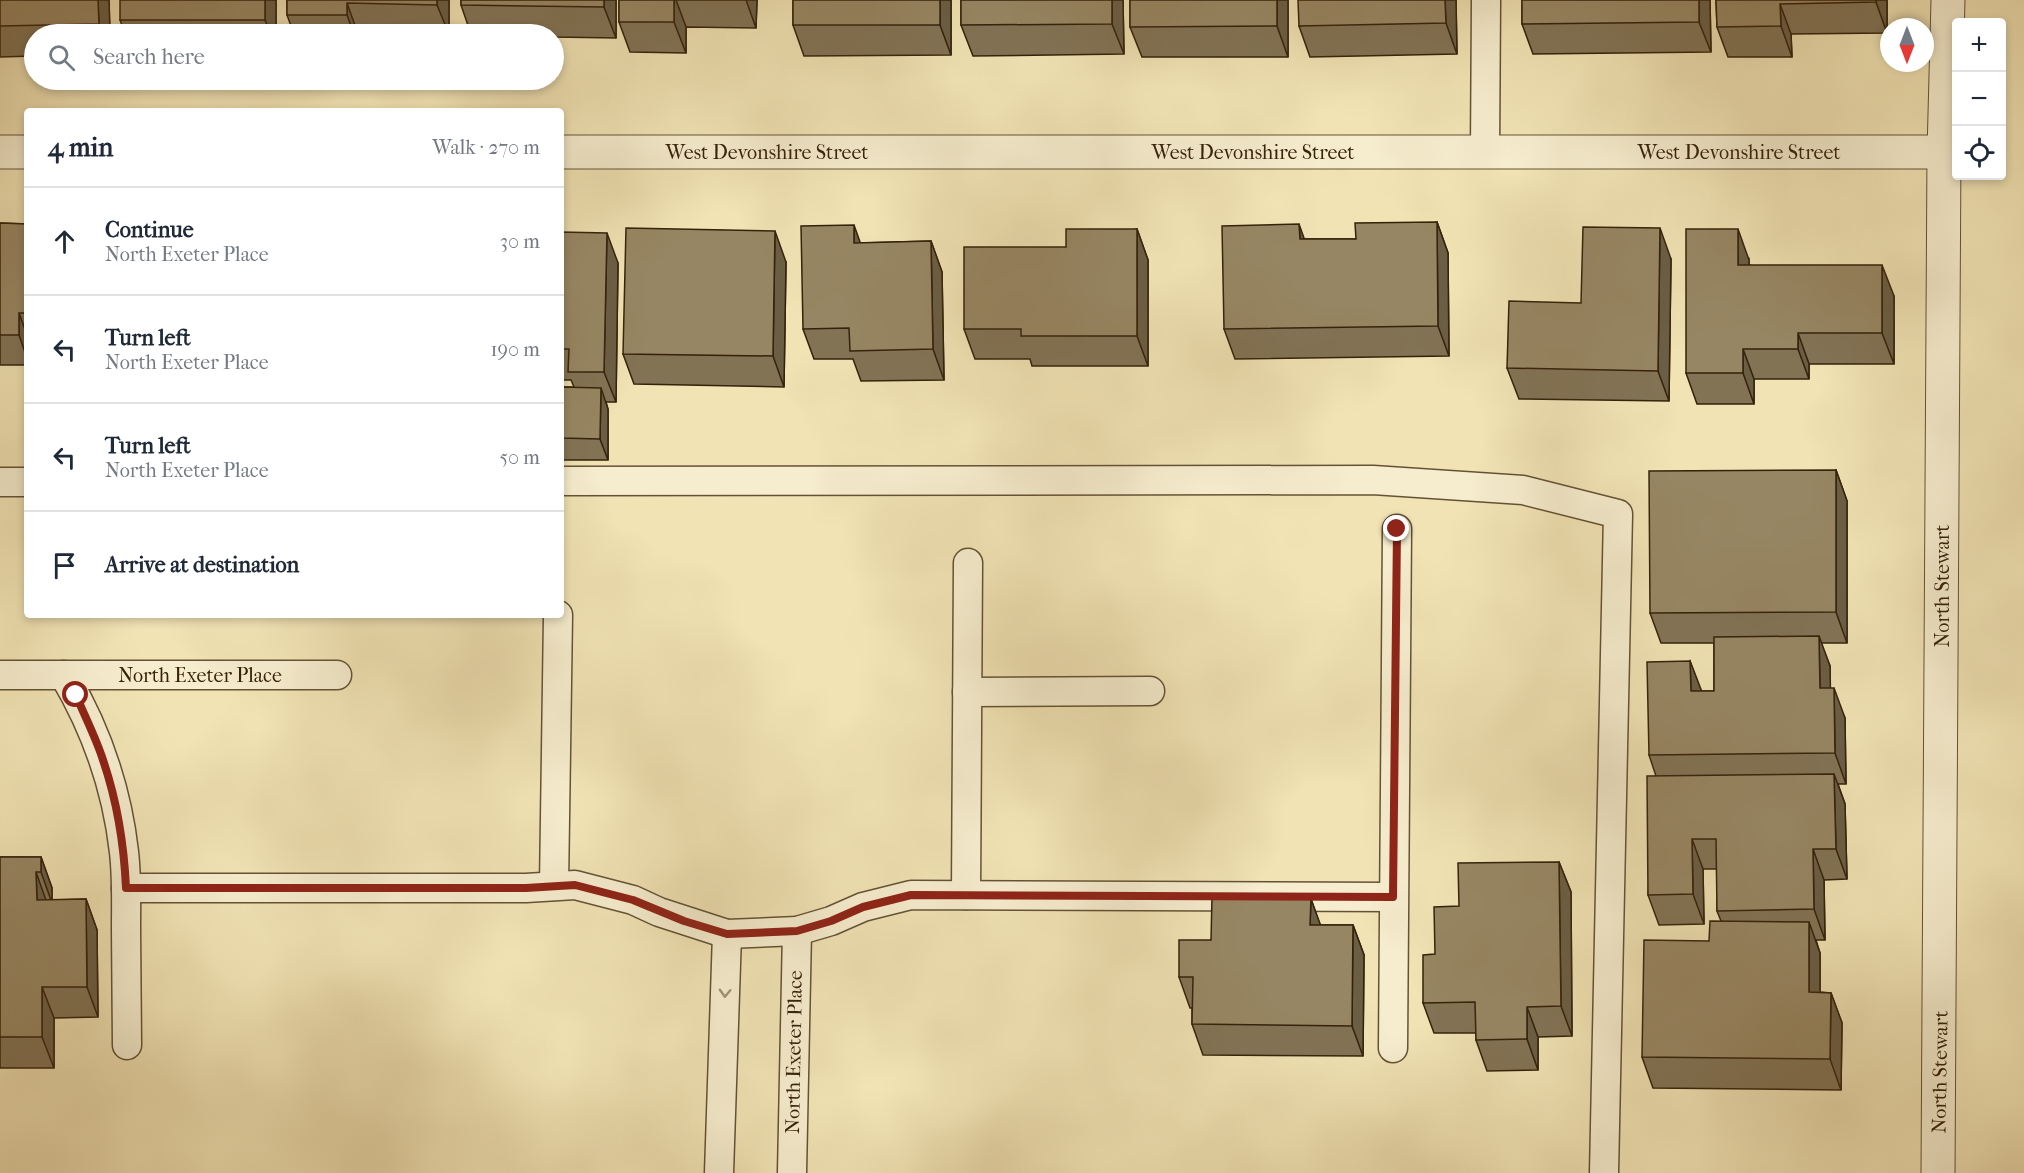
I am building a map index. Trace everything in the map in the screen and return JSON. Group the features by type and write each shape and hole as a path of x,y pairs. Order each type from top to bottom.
{"street":[{"name":"North Stewart","path":"1938,1173 1944,152 1948,0"},
{"path":"0,152 24,152"},
{"name":"West Devonshire Street","path":"564,152 1944,152"}],"lane":[{"path":"1485,152 1486,0"},
{"path":"564,481 1373,480 1523,490 1618,514 1604,1173"},
{"path":"0,482 24,482"},
{"path":"1393,1048 1397,529"},
{"path":"966,895 968,563"},
{"path":"554,886 558,618"},
{"name":"North Exeter Place","path":"0,675 337,675"},
{"path":"64,675 76,695 92,732 115,798 124,853 126,888 127,1046"},
{"path":"968,692 1150,691"},
{"path":"126,888 575,885 633,900 668,915 727,934 797,931 831,921 863,907 911,895 1393,897"},
{"name":"North Exeter Place","path":"792,1173 797,931"},
{"path":"719,1173 727,934"}],"building":[{"path":"0,0 98,0 99,24 0,26"},
{"path":"120,0 265,0 265,20 120,20"},
{"path":"287,0 437,0 437,5 347,3 347,15 287,15"},
{"path":"461,0 604,0 604,7 461,5"},
{"path":"619,0 674,0 674,22 619,22"},
{"path":"793,0 940,0 940,25 793,25"},
{"path":"961,0 1112,0 1112,24 961,25"},
{"path":"1130,0 1277,0 1277,26 1130,27"},
{"path":"1298,0 1445,0 1446,23 1299,26"},
{"path":"1522,0 1699,0 1699,22 1522,24"},
{"path":"1716,0 1876,0 1876,2 1780,4 1781,26 1717,27"},
{"path":"1437,222 1438,326 1224,329 1222,226 1299,224 1300,239 1356,239 1355,223"},
{"path":"0,223 24,224 24,313 19,313 19,335 0,335"},
{"path":"854,225 854,243 931,241 933,349 850,351 849,328 803,329 801,226"},
{"path":"1583,227 1660,228 1658,371 1507,368 1509,301 1581,303"},
{"path":"626,228 775,231 773,356 623,354"},
{"path":"1066,229 1137,229 1137,336 1021,336 1021,329 964,329 964,247 1066,247"},
{"path":"1686,229 1738,229 1738,265 1882,265 1882,333 1798,333 1798,349 1743,349 1743,373 1686,373"},
{"path":"564,232 607,233 604,372 568,372 569,349 564,349"},
{"path":"564,387 601,388 600,439 564,438"},
{"path":"1836,470 1836,612 1650,613 1649,471"},
{"path":"1819,636 1820,688 1834,688 1835,753 1649,755 1647,662 1690,661 1691,691 1714,691 1714,637"},
{"path":"1834,774 1836,849 1813,849 1814,909 1717,911 1716,839 1692,839 1693,894 1648,895 1647,776"},
{"path":"0,857 41,857 41,872 36,872 37,900 86,899 87,987 42,987 42,1037 0,1037"},
{"path":"1559,862 1561,1006 1527,1007 1527,1039 1476,1040 1475,1002 1423,1003 1423,955 1435,954 1434,907 1459,906 1458,863"},
{"path":"1212,897 1311,899 1310,925 1353,925 1352,1026 1192,1024 1193,977 1179,977 1179,940 1211,940"},
{"path":"1710,921 1809,922 1809,992 1831,993 1830,1059 1642,1057 1644,940 1709,941"}],"route":[{"path":"76,695 103,759 115,798 124,853 126,888 526,888 575,885 633,900 659,912 727,934 797,931 831,921 863,907 911,895 1393,897 1397,529"}]}
